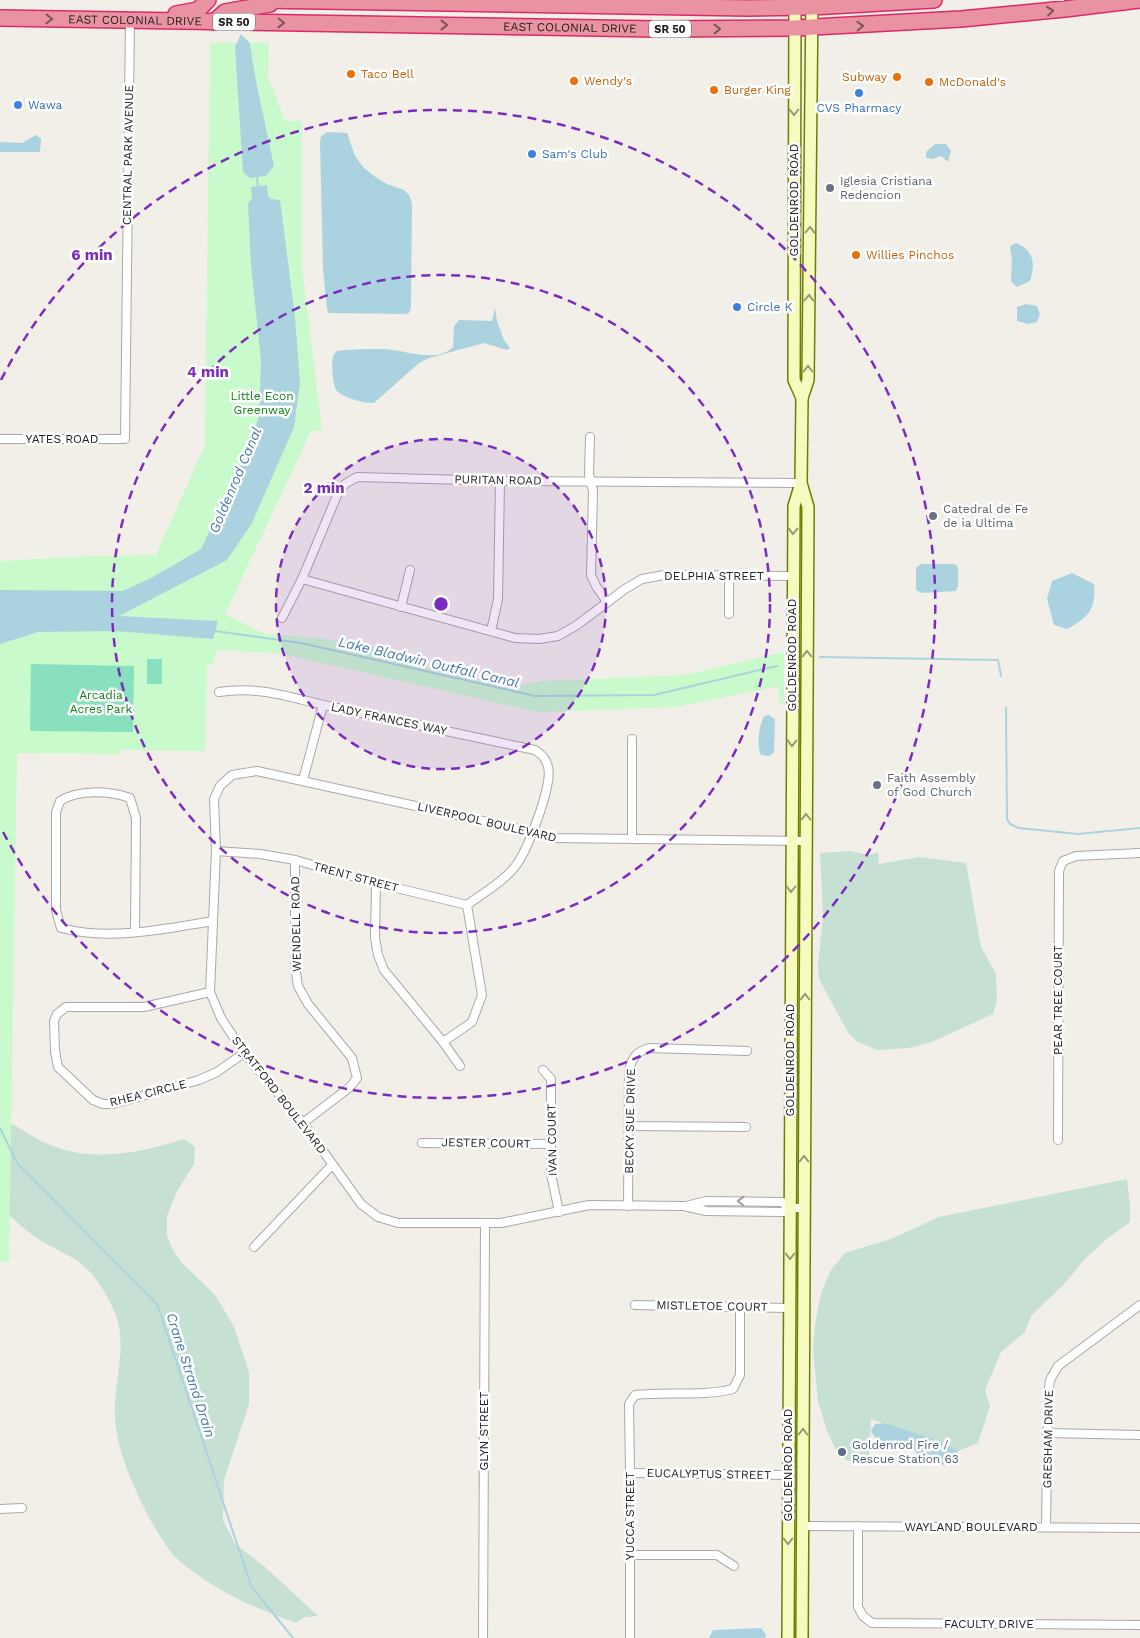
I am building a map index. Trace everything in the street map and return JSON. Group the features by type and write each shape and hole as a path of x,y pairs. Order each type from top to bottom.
{"highway":[{"path":"130,20 198,10 208,0"},
{"name":"EAST COLONIAL DRIVE","path":"258,0 440,3 552,2 621,6 934,0"},
{"name":"EAST COLONIAL DRIVE","path":"0,18 668,29 812,28 961,19 1134,0"},
{"path":"214,22 225,12 237,9 301,1"},
{"path":"484,25 540,14 552,2"},
{"path":"376,24 384,16 394,12 440,3"},
{"path":"546,26 570,15 621,6"}],"main road":[{"name":"GOLDENROD ROAD","path":"788,1638 790,1308 788,1208 794,506 801,483 802,398 808,380 812,3"},
{"name":"GOLDENROD ROAD","path":"795,4 794,380 802,398"},
{"name":"GOLDENROD ROAD","path":"801,483 808,506 802,1638"},
{"path":"793,676 800,703 807,711"},
{"path":"790,1308 797,1321 796,1372 803,1386"},
{"path":"788,1444 796,1461 796,1513 803,1526"}],"street":[{"name":"CENTRAL PARK AVENUE","path":"125,439 130,20"},
{"path":"794,256 809,256"},
{"path":"590,437 589,474 593,491 591,575 607,602"},
{"name":"YATES ROAD","path":"0,439 125,439"},
{"name":"PURITAN ROAD","path":"282,618 302,579 338,492 345,484 357,477 500,481 801,483"},
{"path":"491,631 498,599 500,481"},
{"path":"401,607 410,570"},
{"name":"DELPHIA STREET","path":"302,579 491,631 538,640 558,636 577,625 642,579 664,575 793,576"},
{"path":"729,576 729,614"},
{"name":"LADY FRANCES WAY","path":"219,692 231,690 276,692 323,705 535,750 545,757 549,769 548,786 532,832"},
{"path":"303,780 323,705"},
{"path":"632,739 632,838"},
{"name":"LIVERPOOL BOULEVARD","path":"232,775 257,771 303,780 532,832 551,838 806,841"},
{"name":"STRATFORD BOULEVARD","path":"232,775 220,786 214,799 216,851 210,992 221,1018 244,1053 303,1123 360,1204 378,1217 398,1223 485,1223 521,1220 577,1206 589,1205 684,1206 706,1211 783,1212 788,1208 804,1208"},
{"path":"135,932 136,818 130,798 118,794 96,793 68,796 60,801 56,812 56,910 61,928 77,932 135,932 213,921"},
{"path":"444,1042 472,1022 482,995 466,905 507,876 517,864 532,832"},
{"name":"TRENT STREET","path":"216,851 260,854 295,860 376,883 466,905"},
{"name":"PEAR TREE COURT","path":"1058,1140 1058,872 1063,861 1076,856 1140,853"},
{"name":"WENDELL ROAD","path":"295,860 295,966 298,986 308,1004 352,1058 357,1078 350,1087 303,1123"},
{"path":"376,883 375,938 378,955 384,970 444,1042 460,1066"},
{"name":"RHEA CIRCLE","path":"210,992 144,1007 66,1007 57,1014 54,1021 55,1051 58,1067 93,1100 103,1104 113,1104 199,1080 217,1072 244,1053"},
{"name":"BECKY SUE DRIVE","path":"628,1206 629,1070 632,1059 641,1050 650,1048 747,1051"},
{"name":"IVAN COURT","path":"543,1070 551,1079 551,1174 559,1212"},
{"path":"629,1126 746,1127"},
{"name":"JESTER COURT","path":"422,1142 551,1144"},
{"path":"254,1247 332,1164"},
{"name":"GLYN STREET","path":"483,1638 485,1223"},
{"name":"MISTLETOE COURT","path":"635,1305 790,1308"},
{"name":"YUCCA STREET","path":"630,1638 629,1404 635,1395 654,1392 720,1393 733,1389 740,1376 740,1307"},
{"name":"GRESHAM DRIVE","path":"1046,1527 1047,1433 1050,1380 1058,1366 1138,1310"},
{"path":"1047,1433 1140,1435"},
{"name":"EUCALYPTUS STREET","path":"630,1473 788,1475"},
{"path":"0,1509 22,1508"},
{"name":"WAYLAND BOULEVARD","path":"803,1526 1140,1528"},
{"name":"FACULTY DRIVE","path":"858,1526 858,1607 863,1616 872,1623 1140,1625"},
{"path":"630,1555 717,1556 734,1566"}],"green space":[{"name":"Little Econ Greenway","path":"210,43 269,43 268,76 285,121 302,121 302,265 322,431 311,431 225,614 265,634 319,638 379,649 418,666 509,688 542,681 685,675 784,652 784,703 779,703 779,686 675,707 538,712 278,653 218,650 212,665 207,665 205,751 120,750 120,754 17,753 9,1262 0,1262 0,561 156,555 205,445"},
{"path":"147,659 162,659 162,684 147,684"},
{"name":"Arcadia Acres Park","path":"31,664 134,666 133,732 30,731"},
{"path":"851,851 861,854 878,852 879,864 920,857 966,863 981,947 996,974 997,1000 993,1014 932,1042 910,1048 877,1050 858,1042 849,1034 819,979 818,966 823,915 820,853"},
{"path":"0,1118 48,1144 64,1150 81,1153 116,1154 133,1152 184,1139 195,1147 194,1164 176,1193 167,1216 167,1236 181,1262 215,1295 234,1327 249,1372 249,1404 224,1480 223,1520 235,1544 264,1566 318,1616 305,1617 296,1623 233,1596 209,1583 183,1564 174,1556 162,1539 146,1512 133,1484 117,1434 115,1403 121,1342 117,1318 102,1288 83,1265 38,1239 9,1215"},
{"path":"1127,1179 1130,1222 1108,1238 1084,1260 1066,1282 1032,1315 1024,1333 1001,1352 985,1390 990,1406 978,1443 958,1451 871,1419 869,1463 848,1461 837,1452 827,1431 818,1401 813,1350 821,1293 831,1270 845,1253 891,1239 939,1217"}],"water":[{"path":"241,34 250,43 274,166 266,176 250,178 243,172 235,47"},
{"path":"328,132 347,133 355,156 363,167 387,184 404,190 409,195 412,203 411,307 409,313 329,313 327,309 323,269 320,142 321,136"},
{"path":"36,135 41,139 40,152 0,152 0,142 22,143"},
{"path":"935,144 946,144 951,151 948,162 941,156 933,159 926,158 926,152"},
{"path":"267,185 268,196 271,199 280,200 295,317 300,383 294,427 252,523 227,560 119,616 218,621 213,639 115,631 38,632 0,644 0,590 123,591 153,577 201,549 247,452 259,416 261,361 251,265 248,204 252,198 251,187"},
{"path":"1016,243 1027,250 1033,264 1030,281 1017,287 1011,281 1012,260 1010,246"},
{"path":"1026,304 1037,306 1040,314 1037,322 1028,324 1017,321 1017,307"},
{"path":"495,308 497,321 504,340 510,348 507,350 484,343 429,358 419,363 374,403 366,403 350,398 337,391 333,380 332,364 333,356 337,351 385,349 421,355 438,355 453,347 454,326 459,320 492,321"},
{"path":"921,564 955,564 958,567 958,586 956,591 922,593 916,590 916,568"},
{"path":"1072,573 1094,584 1094,600 1086,616 1067,629 1054,625 1047,599 1052,581"},
{"path":"769,715 775,719 774,752 770,756 761,755 758,741 764,716"},
{"path":"885,1423 938,1441 958,1451 951,1464 934,1465 926,1463 918,1456 915,1450 895,1449 879,1442 871,1431 875,1424"},
{"path":"761,1628 766,1635 765,1638 709,1638 713,1630"}],"waterway":[{"name":"Goldenrod Canal","path":"257,176 258,189"},
{"name":"Lake Bladwin Outfall Canal","path":"215,631 301,643 535,696 654,695 777,666"},
{"name":"Lake Bladwin Outfall Canal","path":"820,657 998,660 1001,676"},
{"name":"Lake Bladwin Outfall Canal","path":"1006,708 1007,819 1010,824 1019,828 1078,834 1140,828"},
{"name":"Crane Strand Drain","path":"0,1128 17,1163 157,1304 251,1586 293,1638"}],"place":[{"name":"Taco Bell","path":"351,74"},
{"name":"Subway","path":"897,77"},
{"name":"Wendy's","path":"574,81"},
{"name":"McDonald's","path":"929,82"},
{"name":"Burger King","path":"714,90"},
{"name":"CVS Pharmacy","path":"859,93"},
{"name":"Wawa","path":"18,105"},
{"name":"Sam's Club","path":"532,154"},
{"name":"Iglesia Cristiana Redencion","path":"830,188"},
{"name":"Willies Pinchos","path":"856,255"},
{"name":"Circle K","path":"737,307"},
{"name":"Catedral de Fe de ia Ultima","path":"933,516"},
{"name":"Faith Assembly of God Church","path":"877,785"},
{"name":"Goldenrod Fire / Rescue Station 63","path":"842,1452"}]}
